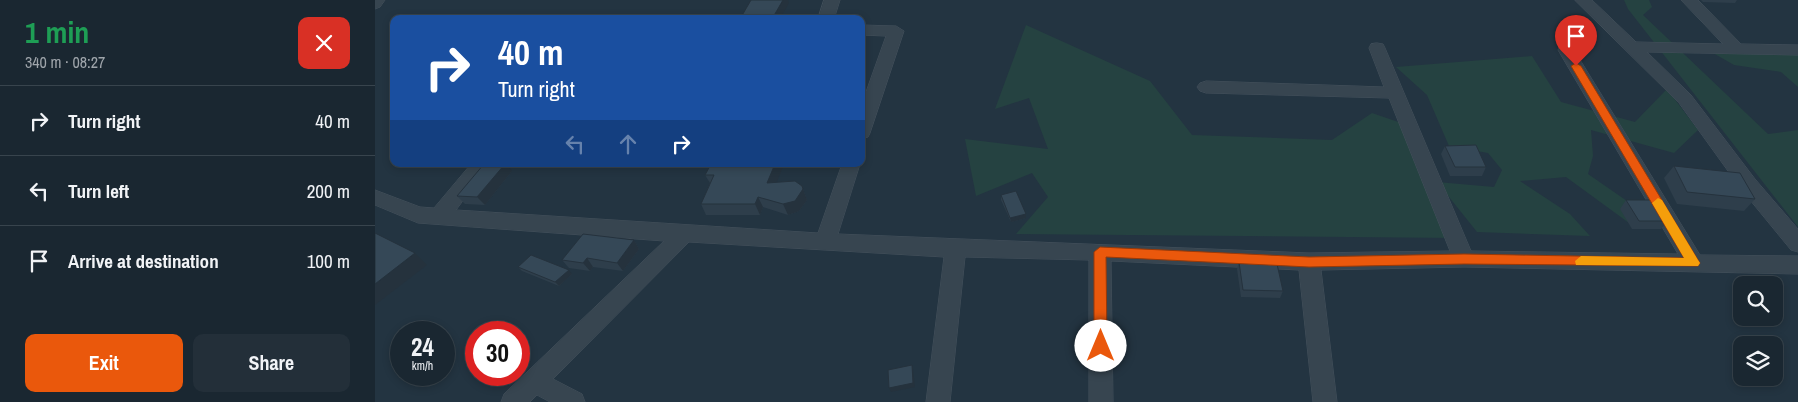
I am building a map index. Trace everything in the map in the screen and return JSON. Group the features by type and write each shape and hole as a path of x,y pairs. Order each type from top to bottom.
{"street":[{"path":"375,4 377,0"},
{"path":"827,15 832,0"},
{"path":"1583,0 1685,99 1748,184 1798,244"},
{"path":"1689,0 1737,49"},
{"path":"865,30 895,31 865,121"},
{"path":"1632,47 1798,50"},
{"path":"1377,48 1464,259"},
{"path":"1566,50 1694,263"},
{"path":"1206,87 1395,93"},
{"path":"439,216 479,167"},
{"path":"825,242 850,167"},
{"path":"377,200 417,215 684,234 955,249 1100,252 1309,262 1464,259 1798,265"},
{"path":"513,402 684,234"},
{"path":"938,402 955,249"},
{"path":"1100,252 1101,402"},
{"path":"1309,262 1325,402"},
{"path":"534,381 573,402"}],"green space":[{"path":"1624,0 1649,0 1652,7 1643,15 1768,134 1798,130 1798,227 1628,9"},
{"path":"1026,25 1150,81 1192,135 1332,140 1372,113 1407,125 1456,238 1016,234 1048,197 1032,173 976,196 965,139 1048,149 1029,98 995,109"},
{"path":"1699,45 1798,49 1798,87 1781,72 1734,65"},
{"path":"1532,56 1561,102 1635,122 1667,89 1698,130 1674,153 1591,130 1593,156 1588,174 1640,210 1629,223 1566,177 1520,181 1570,214 1590,236 1477,232 1437,182 1494,187 1502,170 1488,153 1449,146 1427,95 1396,67"}],"building":[{"path":"751,0 783,0 774,15 742,15"},
{"path":"1476,145 1486,167 1455,167 1445,146"},
{"path":"1674,166 1740,173 1755,199 1687,192"},
{"path":"481,167 502,167 477,197 457,196"},
{"path":"709,167 774,167 767,183 795,181 803,189 795,201 783,204 758,197 755,204 701,204 714,175 705,175"},
{"path":"1016,191 1026,214 1010,218 1001,195"},
{"path":"1626,200 1656,200 1668,221 1639,221"},
{"path":"375,233 415,253 375,284"},
{"path":"583,234 634,240 617,263 587,258 583,263 562,260"},
{"path":"531,255 569,270 555,282 518,267"},
{"path":"1239,262 1277,264 1283,291 1243,290"},
{"path":"912,365 913,383 889,388 888,370"}],"slow traffic":[{"path":"1581,261 1694,263 1658,203"}],"route":[{"path":"1101,346 1100,252 1309,262 1464,259 1694,263 1576,66"}]}
